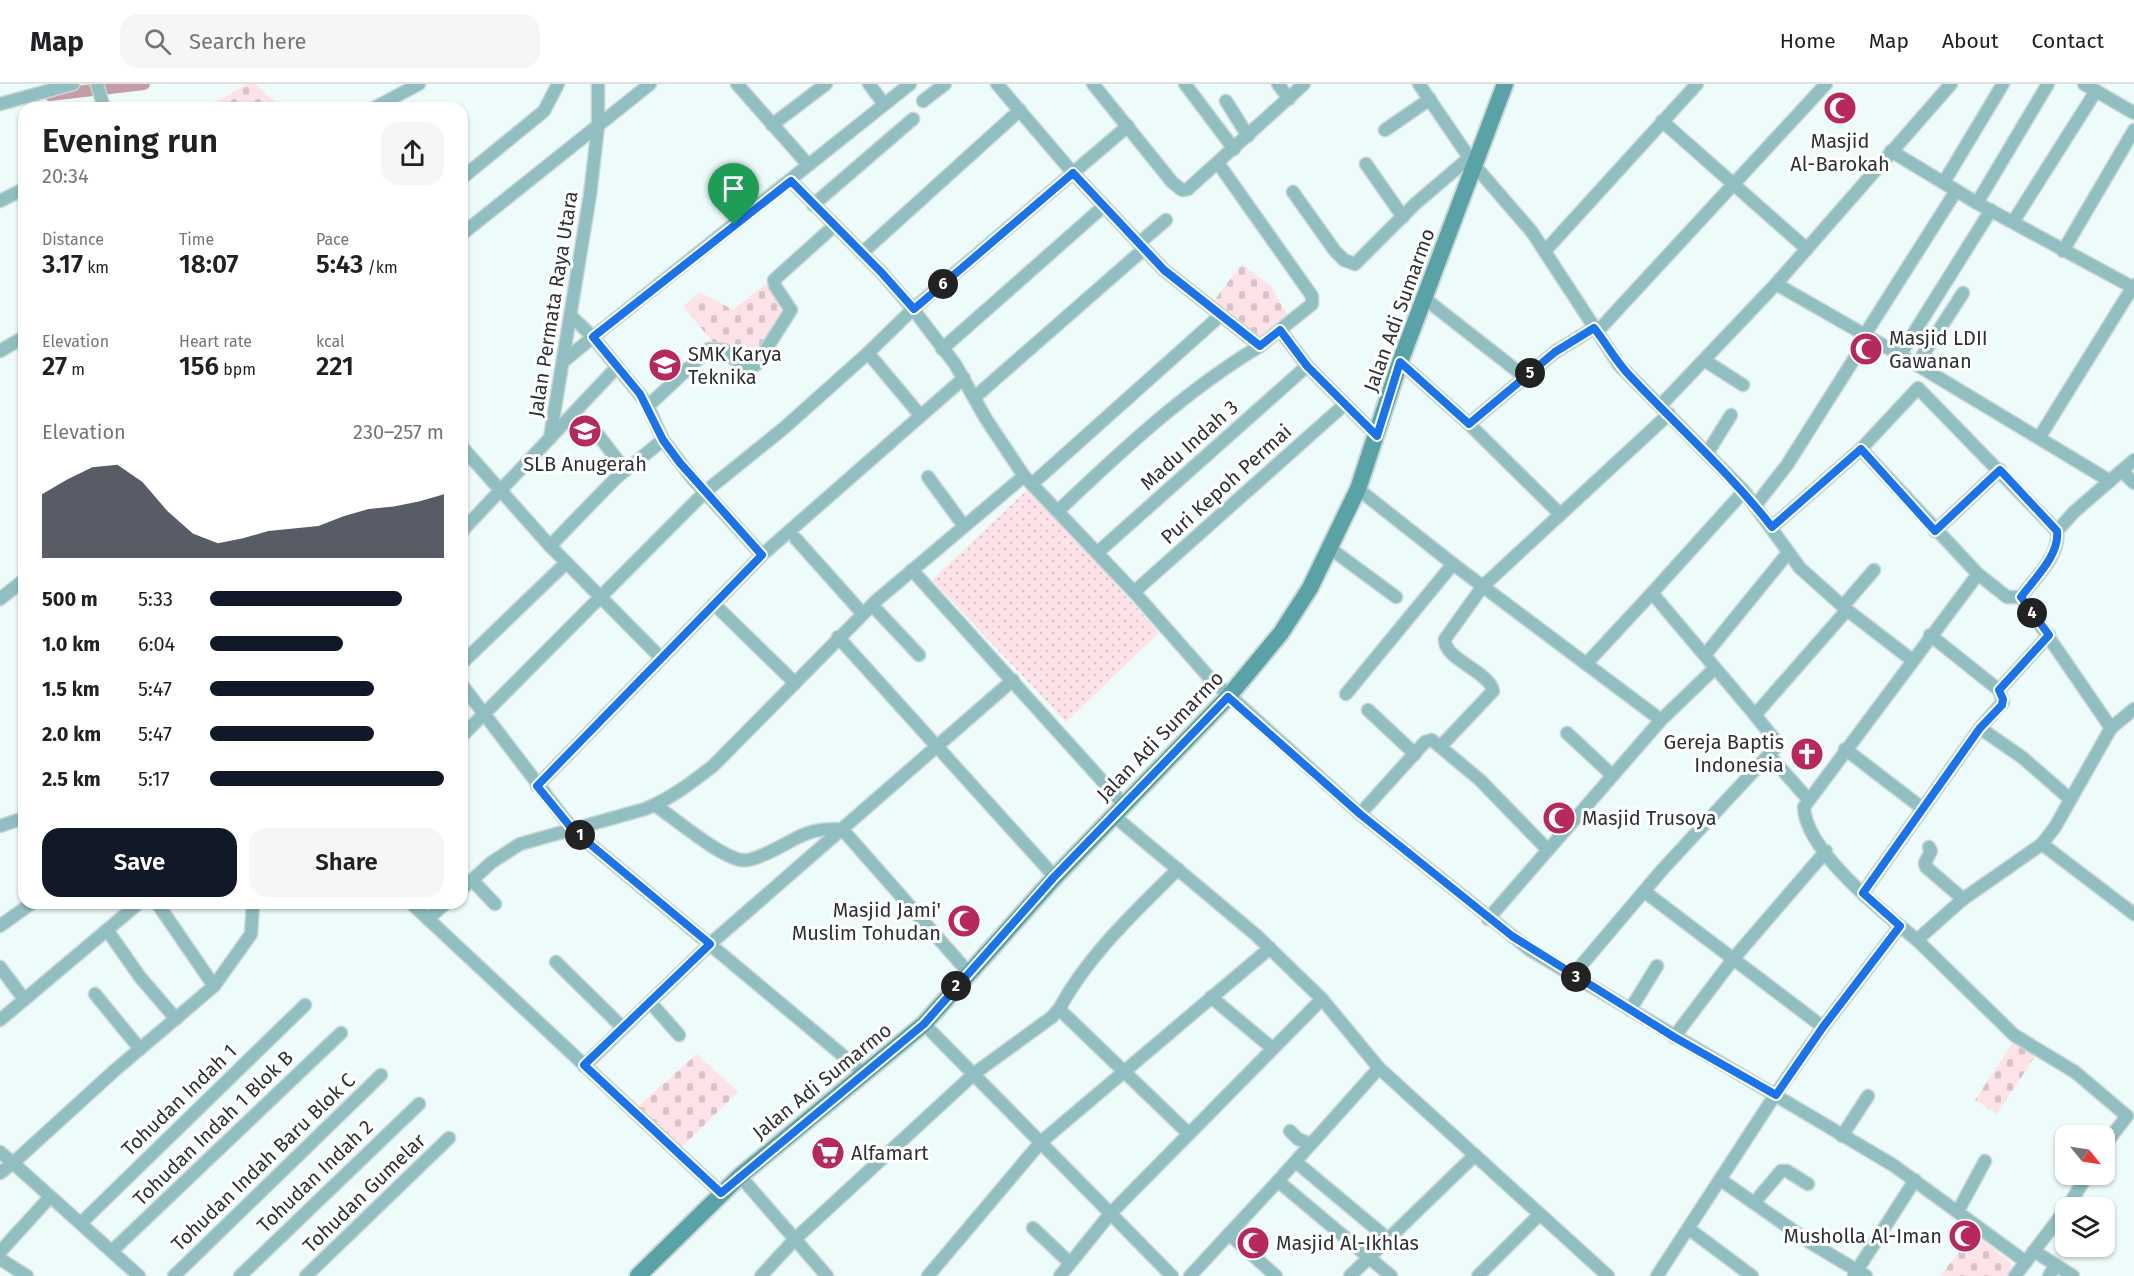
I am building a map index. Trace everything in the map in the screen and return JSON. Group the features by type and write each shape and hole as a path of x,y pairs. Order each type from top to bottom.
{"main road":[{"name":"Jalan Adi Sumarmo","path":"638,1276 740,1176 924,1024 1054,877 1228,697 1281,633 1331,549 1358,489 1400,362 1472,162 1504,84"}],"street":[{"path":"0,104 73,84"},
{"path":"385,102 419,84"},
{"path":"468,173 544,111 558,84"},
{"name":"Jalan Permata Raya Utara","path":"468,524 550,438 571,316 598,84"},
{"path":"468,229 650,84"},
{"path":"772,125 826,84"},
{"path":"868,84 881,100"},
{"path":"565,360 910,84"},
{"path":"923,101 945,84"},
{"path":"997,84 1073,173 1164,270 1260,346"},
{"path":"1093,84 1172,182 1182,190 1188,189 1218,164 1304,84"},
{"path":"1185,84 1234,149"},
{"path":"1278,84 1289,99"},
{"path":"1419,84 1472,162 1533,232 1619,365 1708,452 1744,491 1800,568 1845,608 1912,660"},
{"path":"1545,251 1697,84"},
{"path":"1469,424 1555,352 1596,330 1826,84"},
{"path":"1441,746 1494,691 1489,682 1450,651 1444,643 1483,586 1560,514 1664,410 1704,360 1776,284 1951,84"},
{"path":"1944,182 2003,84"},
{"path":"1977,203 2048,84"},
{"path":"2084,84 2133,111"},
{"path":"97,85 101,102"},
{"path":"740,85 804,160"},
{"path":"2013,222 2096,91"},
{"path":"1385,130 1430,99"},
{"path":"1226,100 1248,136"},
{"path":"862,253 1020,110"},
{"path":"813,205 913,119"},
{"path":"1662,121 1807,249"},
{"path":"468,730 706,490 784,428 914,309 1128,126"},
{"path":"2063,250 2134,130"},
{"path":"1891,151 1977,203 2134,287 2039,438"},
{"path":"1293,192 1335,251 1352,263 1358,262 1403,217 1472,162"},
{"path":"1058,511 1220,371 1260,346 1312,304 1312,296 1218,164"},
{"path":"1366,164 1403,217"},
{"path":"791,181 914,309 964,378 996,435 1028,480 1134,592 1228,697 1360,814 1488,919 1530,950 1674,1037 1776,1095 1914,1180 2026,1262"},
{"path":"1755,506 1786,465 1956,191"},
{"path":"0,201 18,192"},
{"path":"942,349 1104,206"},
{"path":"1900,355 1991,210"},
{"path":"975,398 1141,246 1166,220"},
{"path":"648,406 709,349 725,350 742,367 756,365 791,310 775,286 776,277 834,226"},
{"path":"1776,284 1917,364 2110,481"},
{"path":"1917,364 1964,293"},
{"path":"1424,298 1525,377"},
{"path":"468,884 509,850 520,844 655,805 713,766 838,637 912,570 964,526 1028,480 1221,315"},
{"path":"571,316 593,337 648,406 663,440 692,478 706,490 762,555"},
{"path":"1280,330 1307,366 1377,436"},
{"path":"0,351 18,340"},
{"path":"868,353 920,415"},
{"path":"1704,360 1743,385"},
{"path":"1400,362 1469,424 1560,514"},
{"name":"Madu Indah 3","path":"1097,554 1307,366"},
{"path":"550,438 617,367"},
{"path":"537,786 762,555 964,378"},
{"path":"1772,527 1861,449 1917,388 2000,470 2057,531 2058,541 2053,553 2021,597"},
{"name":"Puri Kepoh Permai","path":"1134,592 1344,405"},
{"path":"1708,452 1731,415"},
{"path":"599,435 625,470"},
{"path":"550,546 584,507 663,440"},
{"path":"1861,449 1935,531 1978,574 2007,597 2021,597"},
{"path":"468,454 498,491 566,563 661,658"},
{"path":"2057,531 2134,460"},
{"path":"1935,531 2000,470"},
{"path":"2122,471 2134,483"},
{"path":"928,477 964,526"},
{"path":"1358,489 1453,564 1661,720"},
{"path":"1586,663 1744,491"},
{"path":"795,538 867,610 919,655"},
{"path":"1331,549 1396,597"},
{"path":"1705,655 1788,553"},
{"path":"468,657 566,563"},
{"path":"1346,694 1453,564"},
{"path":"912,570 1012,680 1120,811 1178,869 1270,948 1322,999 1378,1068 1608,1276"},
{"path":"1755,715 1874,570"},
{"path":"1978,574 1808,799 1804,807 1805,816 1842,875 1917,940 2014,1035 2075,1072 2127,1116 2115,1132"},
{"path":"0,599 18,585"},
{"path":"1573,975 1644,891 1769,755 1776,744 1755,715 1652,593"},
{"path":"2021,597 2111,728"},
{"path":"714,604 795,683"},
{"path":"1863,893 1980,728 2002,705 2003,699 1999,690 1930,635"},
{"path":"1999,690 2049,635"},
{"path":"838,637 1054,877"},
{"path":"1488,919 1661,720 1714,669"},
{"path":"584,1065 710,944 1012,680"},
{"path":"468,693 573,830 865,1074"},
{"path":"1368,710 1415,754"},
{"path":"1917,940 1964,899 2042,844 2111,728 2134,710"},
{"path":"1980,728 2023,758 2070,799"},
{"path":"1567,733 1612,776"},
{"path":"1360,814 1428,741 1441,746 1507,806 1547,849"},
{"path":"1845,749 1922,808"},
{"path":"1769,755 1808,799"},
{"path":"655,805 711,845 739,860 756,857 806,833 842,829 968,972"},
{"path":"0,826 18,820"},
{"path":"2042,844 2134,914"},
{"path":"1929,847 1931,851 1925,863 1926,867 1964,899"},
{"path":"1674,1037 1734,958 1826,851"},
{"path":"761,1276 795,1239 975,1073 1052,1017 1093,957 1178,869"},
{"path":"472,880 495,904"},
{"path":"1644,891 1823,1027"},
{"path":"0,926 24,909"},
{"path":"0,1020 132,909"},
{"path":"162,909 214,986"},
{"path":"0,1173 214,986 251,934 253,909"},
{"path":"417,909 721,1193"},
{"path":"428,919 439,909"},
{"path":"1657,1276 1823,1027 1900,926"},
{"path":"107,930 140,977 176,1019"},
{"path":"928,1276 1041,1142 1270,948"},
{"path":"556,962 623,1029"},
{"path":"1630,1010 1657,966"},
{"path":"0,968 24,999"},
{"path":"95,994 140,1049"},
{"path":"1211,997 1272,1048"},
{"path":"1061,1276 1110,1214 1322,999"},
{"path":"650,1002 679,1035"},
{"name":"Tohudan Indah 1","path":"81,1223 305,1005"},
{"path":"1059,1009 1188,1133"},
{"path":"924,1024 975,1073 1172,1276"},
{"name":"Tohudan Indah 1 Blok B","path":"112,1251 340,1033"},
{"path":"1190,1276 1278,1182 1378,1068"},
{"name":"Tohudan Indah Baru Blok C","path":"174,1276 381,1075"},
{"path":"1842,1136 1868,1096"},
{"name":"Tohudan Indah 2","path":"240,1276 419,1104"},
{"path":"1290,1131 1298,1139 1311,1144"},
{"name":"Tohudan Gumelar","path":"306,1276 449,1138"},
{"path":"0,1152 139,1276"},
{"path":"1350,1276 1476,1155"},
{"path":"1958,1211 1985,1161"},
{"path":"1296,1162 1381,1233"},
{"path":"1754,1203 1781,1171 1786,1171 1808,1184"},
{"path":"740,1176 826,1276"},
{"path":"1721,1180 1811,1244 1859,1274 1914,1180"},
{"path":"1278,1182 1391,1276"},
{"path":"0,1252 50,1197"},
{"path":"1478,1276 1539,1215"},
{"path":"2015,1276 2055,1223"},
{"path":"1033,1228 1070,1263"},
{"path":"1689,1229 1752,1276"},
{"path":"1229,1234 1276,1276"},
{"path":"2034,1251 2073,1276"},
{"path":"0,1259 27,1276"},
{"path":"2049,1276 2056,1265"}],"green space":[{"path":"248,84 255,84 275,102 215,102"},
{"path":"1242,264 1271,286 1289,318 1262,342 1213,302"},
{"path":"768,282 789,306 749,366 716,346 683,306 700,292 733,310"},
{"path":"1030,487 1159,633 1066,722 932,580"},
{"path":"2014,1041 2036,1055 1997,1114 1975,1100"},
{"path":"697,1054 738,1092 681,1148 637,1107"},
{"path":"1974,1233 2010,1262 2012,1268 2009,1276 1940,1276"}],"waterway":[{"path":"50,95 144,84"}],"place":[{"name":"Masjid Al-Barokah","path":"1840,108"},
{"name":"Masjid LDII Gawanan","path":"1866,349"},
{"name":"SMK Karya Teknika","path":"665,365"},
{"name":"SLB Anugerah","path":"585,431"},
{"name":"Gereja Baptis Indonesia","path":"1807,754"},
{"name":"Masjid Trusoya","path":"1559,818"},
{"name":"Masjid Jami' Muslim Tohudan","path":"964,921"},
{"name":"Alfamart","path":"828,1153"},
{"name":"Musholla Al-Iman","path":"1965,1236"},
{"name":"Masjid Al-Ikhlas","path":"1253,1243"}],"route":[{"path":"1073,173 1164,270 1260,346 1280,330 1307,366 1377,436 1400,362 1469,424 1555,352 1594,328 1619,365 1708,452 1744,491 1772,527 1861,449 1935,531 2000,470 2057,531 2058,541 2053,553 2021,597 2049,635 1999,690 2003,699 2002,705 1980,728 1863,893 1900,926 1840,1008 1823,1027 1776,1095 1674,1037 1530,950 1488,919 1360,814 1228,697 1054,877 924,1024 721,1193 584,1065 710,944 573,830 537,786 762,555 680,463 663,440 646,402 593,337 734,225 791,181 881,272 914,309 1073,173"}]}
